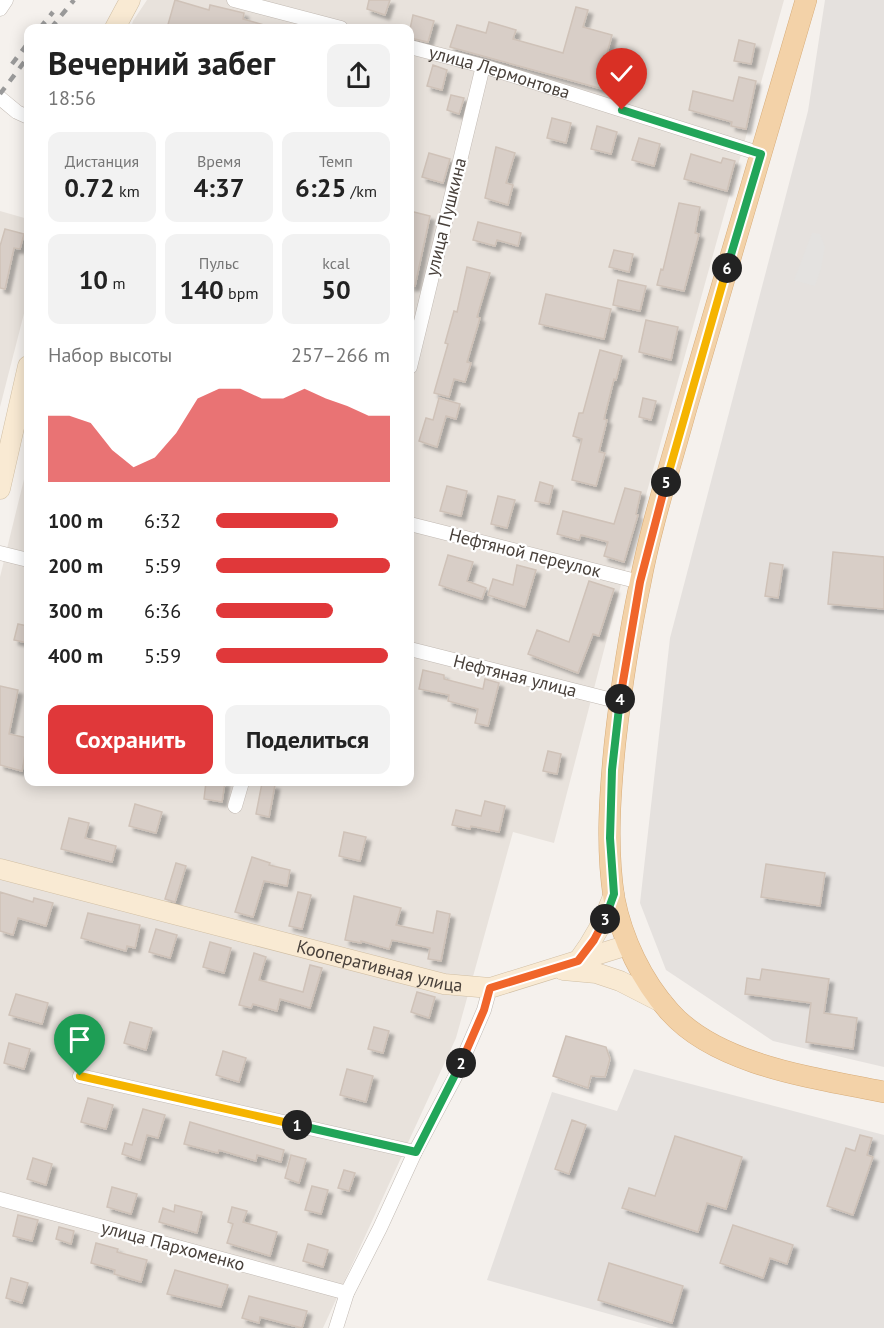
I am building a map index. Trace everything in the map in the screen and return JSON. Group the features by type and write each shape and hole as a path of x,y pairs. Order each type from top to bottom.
{"main road":[{"path":"806,0 674,451 640,582 620,702 612,770 610,838 618,917 628,945 643,975 671,1014 708,1044 732,1054 802,1074 884,1092"}],"street":[{"path":"0,9 6,0"},
{"path":"116,24 130,0"},
{"path":"234,0 326,24"},
{"name":"улица Лермонтова","path":"414,48 483,66 761,154"},
{"name":"улица Пушкина","path":"414,351 483,66"},
{"path":"0,98 24,115"},
{"path":"0,489 24,384"},
{"name":"Нефтяной переулок","path":"414,525 640,582"},
{"path":"0,553 24,559"},
{"name":"Нефтяная улица","path":"414,650 620,702"},
{"path":"235,806 241,786"},
{"name":"Кооперативная улица","path":"0,869 444,984 464,987 490,988 554,970 628,945"},
{"path":"578,961 594,940 605,920 614,894"},
{"path":"554,970 596,973 620,981 663,1003"},
{"path":"336,1328 347,1293 455,1077 484,1010 490,988"},
{"path":"80,1076 416,1152"},
{"name":"улица Пархоменко","path":"0,1199 347,1293"}],"shaded area":[{"path":"147,0 784,0 619,592 554,843 513,832 456,1038 323,1328 0,1328 0,577 24,479 24,786 414,786 414,24 132,24"},
{"path":"825,0 884,0 884,1067 773,1041 666,970 640,903 670,638 808,111"},
{"path":"0,211 24,218 24,314 0,407"},
{"path":"812,233 820,234 825,247 815,286 794,280"},
{"path":"634,1069 884,1135 884,1328 659,1328 487,1280 552,1092 617,1111"}],"building":[{"path":"175,0 209,10 210,5 244,13 243,19 260,24 168,24"},
{"path":"369,0 390,0 385,15 367,9"},
{"path":"576,7 588,10 583,27 612,35 603,68 623,74 617,93 450,47 457,25 486,33 489,22 516,30 513,39 563,53"},
{"path":"413,15 434,21 428,42 414,39 414,24 411,24"},
{"path":"739,40 755,44 751,64 734,61"},
{"path":"433,65 447,70 442,90 427,86"},
{"path":"739,77 756,81 746,129 731,126 732,122 689,110 693,91 733,101"},
{"path":"451,95 464,98 459,114 447,110"},
{"path":"552,118 571,123 566,143 547,138"},
{"path":"597,126 617,132 611,154 591,149"},
{"path":"639,138 660,144 654,166 632,160"},
{"path":"496,147 515,153 506,183 513,185 508,205 485,198"},
{"path":"429,153 450,159 443,183 422,177"},
{"path":"691,154 721,163 723,158 735,161 727,191 684,179"},
{"path":"679,203 700,207 695,233 699,234 684,291 657,285 661,269 663,270"},
{"path":"414,212 430,216 414,286"},
{"path":"478,222 521,233 518,246 497,240 495,246 473,240"},
{"path":"5,229 24,234 20,249 14,248 5,289 0,288 0,246"},
{"path":"614,250 633,254 629,272 609,267"},
{"path":"467,267 490,273 477,317 480,318 467,362 471,363 465,382 454,379 449,397 434,393 448,344 445,343 454,311 457,312"},
{"path":"618,280 646,286 640,311 613,305"},
{"path":"546,294 611,309 604,339 539,324"},
{"path":"646,320 678,327 671,360 639,352"},
{"path":"600,350 622,356 604,419 607,420 599,452 605,453 596,486 572,480 582,439 573,436 579,413 583,413"},
{"path":"439,398 460,404 456,419 446,416 437,447 419,441 426,418 433,420"},
{"path":"643,398 656,401 651,420 639,417"},
{"path":"540,482 553,486 549,504 535,501"},
{"path":"447,486 467,491 461,516 440,511"},
{"path":"625,488 641,492 636,514 638,515 624,562 604,556 608,542 581,535 579,540 557,534 563,511 614,524"},
{"path":"498,496 515,500 507,528 491,524"},
{"path":"833,552 884,557 884,609 828,604"},
{"path":"448,555 473,562 467,581 486,588 482,599 439,585"},
{"path":"770,563 783,565 778,598 765,596"},
{"path":"517,565 536,570 525,607 488,595 493,579 513,585"},
{"path":"589,581 614,589 599,636 593,634 578,673 528,654 537,630 569,642"},
{"path":"18,624 24,625 24,642 14,640"},
{"path":"423,670 444,675 444,679 483,689 485,679 499,683 488,726 475,723 478,709 448,701 449,695 419,689"},
{"path":"0,686 18,690 9,734 24,737 24,760 22,771 0,765"},
{"path":"548,751 561,754 557,774 543,771"},
{"path":"206,786 224,786 222,802 204,799"},
{"path":"261,786 275,786 269,817 256,814"},
{"path":"485,801 505,806 499,832 471,826 470,829 452,825 456,810 481,816"},
{"path":"135,804 162,812 156,833 129,826"},
{"path":"69,818 89,823 85,838 116,846 112,862 61,849"},
{"path":"344,832 366,837 360,861 339,856"},
{"path":"252,857 270,863 269,865 290,870 287,886 264,881 253,917 235,912"},
{"path":"176,863 186,866 175,902 165,899"},
{"path":"766,864 825,873 820,906 761,897"},
{"path":"0,892 33,902 34,898 53,903 46,926 18,918 13,935 0,931"},
{"path":"298,892 311,895 302,929 289,926"},
{"path":"354,896 401,908 396,925 433,933 437,911 450,914 441,961 428,959 430,948 392,940 389,949 361,941 361,943 345,940"},
{"path":"88,913 140,925 135,948 127,946 126,951 81,938"},
{"path":"156,929 177,935 170,958 149,952"},
{"path":"210,942 231,948 224,973 203,967"},
{"path":"254,953 266,957 259,980 303,992 310,965 322,968 310,1008 280,999 277,1011 253,1004 251,1008 239,1005"},
{"path":"762,969 829,979 824,1013 857,1018 853,1049 806,1042 811,1003 745,994 747,978 760,980"},
{"path":"417,992 435,997 429,1018 411,1012"},
{"path":"16,994 48,1003 42,1024 9,1015"},
{"path":"130,1022 152,1028 146,1050 124,1043"},
{"path":"374,1027 389,1031 383,1053 368,1049"},
{"path":"566,1036 606,1047 610,1059 605,1077 591,1076 588,1088 553,1076"},
{"path":"9,1043 30,1049 24,1069 4,1063"},
{"path":"223,1051 246,1058 239,1082 216,1075"},
{"path":"347,1069 373,1076 366,1102 340,1095"},
{"path":"88,1098 113,1105 106,1129 81,1122"},
{"path":"143,1109 165,1115 158,1138 147,1135 140,1160 122,1154 125,1143 132,1145"},
{"path":"572,1120 586,1125 569,1174 555,1169"},
{"path":"190,1122 284,1150 281,1162 257,1155 256,1161 219,1150 218,1153 184,1144"},
{"path":"860,1135 872,1138 867,1155 873,1157 853,1215 827,1206 846,1148 855,1151"},
{"path":"675,1136 742,1157 726,1209 707,1203 698,1232 622,1208 629,1188 655,1196"},
{"path":"291,1155 306,1159 299,1183 285,1178"},
{"path":"33,1158 52,1164 46,1185 27,1179"},
{"path":"344,1170 355,1173 349,1191 338,1188"},
{"path":"312,1186 328,1190 321,1214 305,1210"},
{"path":"112,1187 137,1194 131,1214 107,1207"},
{"path":"175,1205 202,1212 197,1233 159,1222 163,1208 174,1212"},
{"path":"232,1207 247,1211 243,1222 277,1232 270,1256 227,1243 233,1224 228,1222"},
{"path":"18,1215 38,1220 32,1241 13,1236"},
{"path":"733,1225 793,1245 787,1264 770,1258 763,1278 720,1263"},
{"path":"59,1227 74,1231 71,1244 56,1239"},
{"path":"96,1243 118,1249 117,1252 147,1260 141,1282 114,1274 115,1270 91,1263"},
{"path":"308,1244 328,1250 323,1267 303,1261"},
{"path":"609,1263 683,1286 672,1323 598,1300"},
{"path":"175,1270 228,1285 221,1307 167,1294"},
{"path":"11,1278 28,1283 22,1303 6,1298"},
{"path":"249,1296 307,1311 302,1328 260,1317 259,1323 242,1318"}],"railway":[{"path":"54,24 74,0"},
{"path":"43,24 53,12"},
{"path":"12,64 24,48"},
{"path":"0,94 24,62"}],"route":[{"path":"80,1076 416,1152 455,1077 484,1010 490,988 578,961 594,940 605,920 614,894 610,838 612,770 620,702 640,582 715,307 761,154 622,110"}]}
